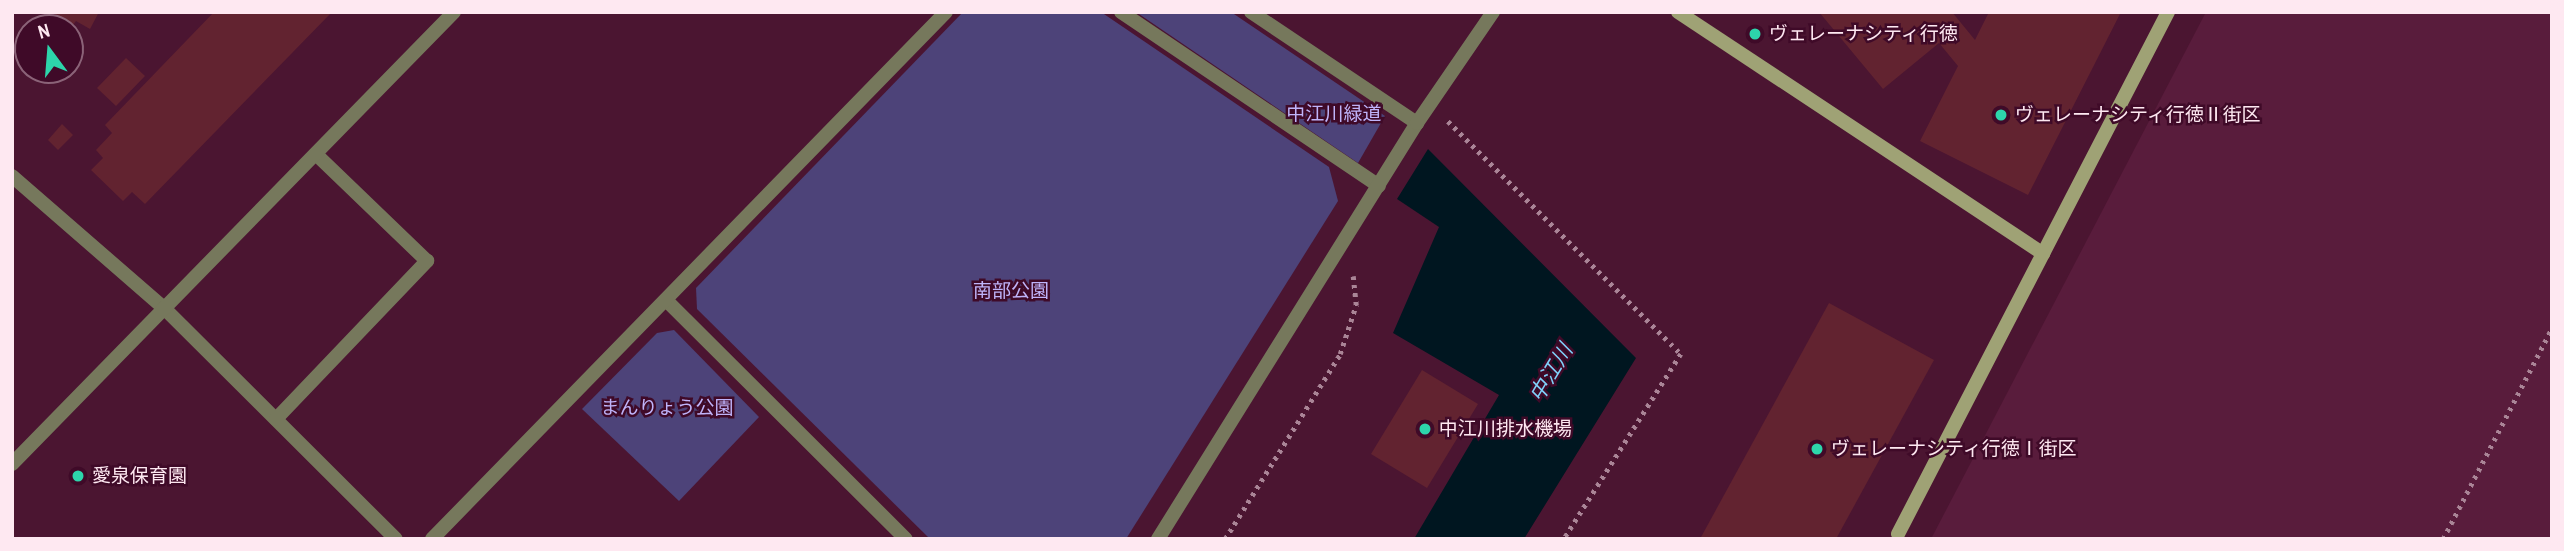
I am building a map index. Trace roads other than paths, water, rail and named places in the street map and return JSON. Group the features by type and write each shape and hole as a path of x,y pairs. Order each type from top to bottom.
{"street":[{"path":"12,464 454,12"},
{"path":"432,539 946,12"},
{"path":"1121,12 1379,186"},
{"path":"1251,12 1417,123"},
{"path":"1158,539 1417,123 1493,12"},
{"path":"1678,12 2043,254"},
{"path":"1897,536 2168,12"},
{"path":"276,419 426,261 316,154"},
{"path":"12,176 164,308 396,539"},
{"path":"667,301 906,539"}],"water":[{"name":"中江川","path":"1428,149 1636,358 1524,539 1414,539 1499,395 1393,333 1439,227 1397,199"}],"place":[{"name":"ヴェレーナシティ行徳","path":"1755,34"},
{"name":"ヴェレーナシティ行徳Ⅱ街区","path":"2001,115"},
{"name":"中江川排水機場","path":"1425,429"},
{"name":"ヴェレーナシティ行徳Ⅰ街区","path":"1817,449"},
{"name":"愛泉保育園","path":"78,476"}],"park label":[{"name":"中江川緑道","path":"1334,114"},
{"name":"南部公園","path":"1011,291"},
{"name":"まんりょう公園","path":"667,408"}]}
